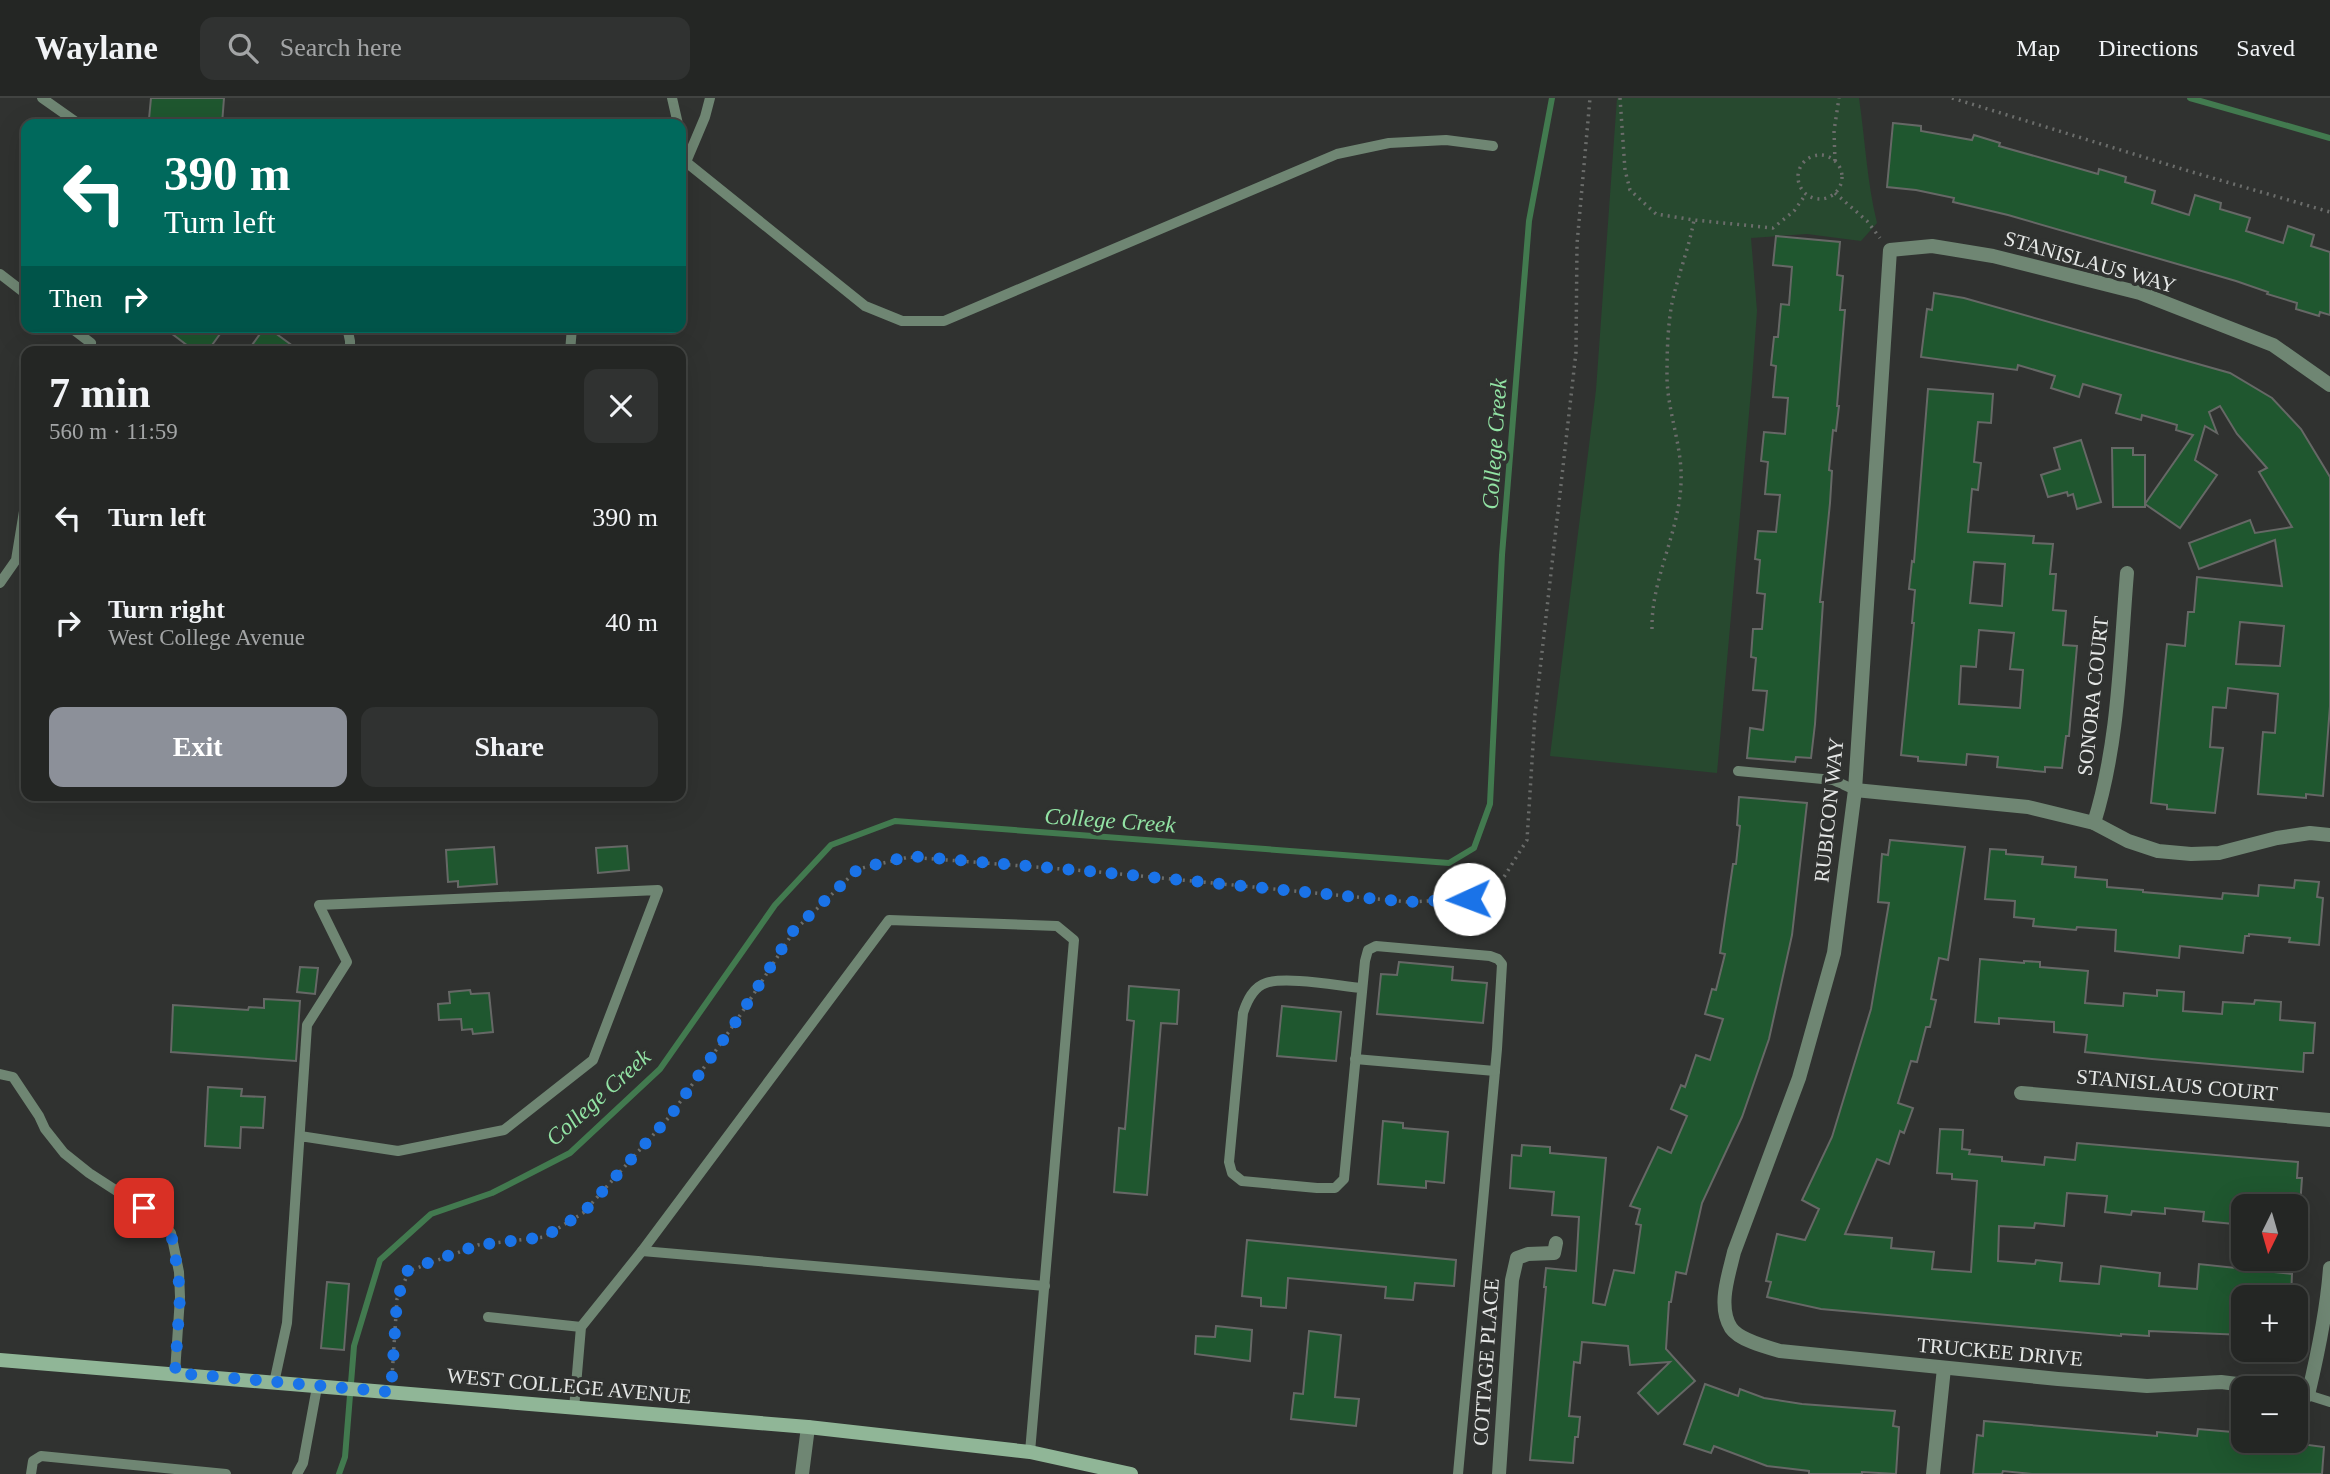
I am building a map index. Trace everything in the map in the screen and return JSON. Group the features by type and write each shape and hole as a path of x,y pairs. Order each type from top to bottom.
{"main road":[{"name":"WEST COLLEGE AVENUE","path":"0,1360 808,1427 1030,1452 1131,1474"}],"street":[{"name":"STANISLAUS WAY","path":"1890,250 1932,246 1993,256 2140,293 2273,345 2330,385"},
{"name":"RUBICON WAY","path":"1731,1329 1724,1306 1734,1252 1799,1078 1834,953 1855,790 1890,250"},
{"name":"SONORA COURT","path":"2094,823 2111,755 2127,573"},
{"path":"1855,790 2028,807 2094,823 2158,851 2218,853 2277,838 2310,833 2330,835"},
{"name":"STANISLAUS COURT","path":"2021,1093 2330,1120"},
{"name":"COTTAGE PLACE","path":"1499,1474 1512,1280 1517,1258 1528,1254 1554,1253 1556,1243"},
{"path":"2308,1378 2318,1350 2330,1268"},
{"name":"TRUCKEE DRIVE","path":"1731,1329 1752,1342 1780,1351 2147,1386 2231,1383"},
{"path":"1933,1474 1944,1368"},
{"path":"802,1474 808,1427"}],"lane":[{"path":"42,98 72,119"},
{"path":"672,98 677,119"},
{"path":"686,156 705,117 710,98"},
{"path":"686,164 865,306 902,321 944,321 1337,155 1389,143 1446,140 1493,146"},
{"path":"0,274 21,290"},
{"path":"78,333 91,343 89,346"},
{"path":"0,583 16,560 21,530"},
{"path":"1738,771 1833,780 1855,790"},
{"path":"274,1383 287,1323 307,1025 347,962 319,905 658,890 593,1060 504,1130 398,1150 300,1136"},
{"path":"574,1409 581,1327 642,1251 889,920 1057,926 1074,940 1030,1452"},
{"path":"1362,988 1279,980 1264,983 1247,1000 1243,1013 1229,1162 1231,1173 1242,1181 1317,1188 1335,1188 1344,1179 1368,950 1376,946 1490,956 1502,964 1495,1071 1458,1474"},
{"path":"1355,1059 1495,1071"},
{"path":"0,1074 13,1077 45,1129 64,1153 89,1173 160,1219 171,1233 180,1297 175,1373"},
{"path":"642,1251 1045,1286"},
{"path":"488,1317 581,1327"},
{"path":"297,1474 303,1463 317,1387"},
{"path":"2308,1396 2330,1402"},
{"path":"31,1474 33,1461 41,1456 226,1474"}],"path":[{"path":"391,1392 397,1299 408,1270 478,1245 544,1237 583,1213 671,1115 737,1020 793,931 858,869 909,856 1408,902 1469,899 1504,877 1527,840 1535,714 1576,352 1577,244 1590,98"},
{"path":"1620,98 1625,170 1630,190 1656,214 1773,228 1794,211 1806,194"},
{"path":"1835,161 1824,155 1803,161 1799,167 1798,182 1806,194 1820,199 1827,198 1835,193 1842,183 1842,176 1835,161 1834,131 1839,98"},
{"path":"1952,98 2330,212"},
{"path":"1835,193 1867,221 1890,250"},
{"path":"1652,629 1658,583 1675,529 1682,481 1667,375 1672,304 1694,220"}],"green space":[{"path":"1617,98 1859,98 1868,176 1877,223 1861,241 1807,234 1751,238 1757,311 1717,773 1550,756 1596,390"}],"building":[{"path":"151,98 224,98 222,119 149,119"},
{"path":"1893,123 1921,126 1921,131 1972,140 1974,135 2000,143 1999,146 2098,174 2099,169 2126,177 2125,182 2155,191 2152,203 2189,215 2195,195 2221,203 2220,209 2250,218 2246,231 2283,243 2288,226 2314,235 2311,246 2330,252 2330,315 2320,312 2319,316 2296,309 2297,303 2236,281 2008,215 1953,202 1954,198 1887,187"},
{"path":"1776,236 1840,242 1837,275 1843,276 1840,310 1845,310 1839,406 1836,431 1833,430 1829,470 1832,471 1820,602 1823,602 1815,724 1811,758 1796,757 1795,762 1747,758 1750,728 1763,730 1767,691 1753,690 1756,658 1751,657 1753,629 1762,629 1765,594 1757,593 1760,560 1755,559 1758,531 1776,532 1780,495 1765,494 1768,462 1761,461 1764,432 1785,434 1788,398 1773,397 1776,366 1771,365 1774,337 1778,337 1781,304 1789,305 1792,267 1773,265"},
{"path":"1934,293 1964,298 2230,373 2272,398 2301,429 2330,477 2330,706 2323,796 2306,794 2306,798 2258,794 2263,732 2275,733 2278,694 2228,688 2226,708 2213,707 2210,747 2223,748 2215,813 2167,809 2167,805 2151,803 2167,644 2185,646 2188,612 2194,612 2197,577 2282,586 2275,540 2199,569 2189,543 2250,520 2255,533 2292,527 2259,472 2267,468 2237,434 2220,406 2209,412 2217,433 2205,426 2195,460 2217,475 2180,528 2145,504 2193,435 2176,430 2177,425 2142,415 2141,420 2116,413 2121,395 2083,384 2079,397 2051,388 2055,376 2018,365 2017,370 1921,357 1927,309 1932,310","holes":["2240,622 2284,626 2280,666 2236,664"]},
{"path":"171,333 221,333 211,346 188,346"},
{"path":"261,333 275,333 293,346 251,346"},
{"path":"1928,389 1993,394 1991,423 1978,422 1974,462 1981,463 1978,490 1972,489 1968,532 2034,536 2033,543 2053,544 2050,574 2056,574 2053,610 2066,611 2063,645 2077,646 2069,736 2066,736 2062,768 2045,767 2045,772 1997,767 1998,757 1967,754 1966,765 1918,761 1918,757 1901,755 1914,623 1915,590 1909,589 1912,561 1914,562","holes":["1974,562 2005,564 2002,606 1970,603","1979,630 2014,633 2010,669 2023,670 2020,708 1959,704 1961,666 1976,667"]},
{"path":"2081,440 2101,502 2077,509 2073,494 2068,496 2067,492 2048,497 2041,475 2060,469 2054,448"},
{"path":"2112,448 2133,448 2133,455 2145,455 2145,507 2113,507"},
{"path":"1739,797 1807,803 1792,935 1769,1039 1742,1117 1702,1203 1686,1274 1676,1272 1669,1302 1666,1349 1695,1381 1658,1414 1638,1393 1670,1362 1630,1365 1628,1346 1582,1342 1580,1363 1574,1362 1569,1416 1580,1417 1573,1463 1530,1460 1546,1268 1576,1271 1579,1217 1552,1215 1554,1192 1510,1188 1512,1155 1521,1156 1522,1145 1550,1147 1550,1153 1606,1158 1593,1303 1605,1305 1614,1270 1634,1273 1641,1225 1636,1224 1640,1209 1630,1206 1658,1147 1671,1153 1687,1116 1671,1109 1681,1085 1685,1087 1696,1055 1710,1060 1723,1019 1705,1014 1712,989 1716,990 1725,954 1720,953 1733,864 1736,864 1740,826 1737,825"},
{"path":"1890,840 1965,847 1948,960 1939,958 1931,999 1936,1000 1930,1027 1926,1027 1917,1062 1911,1061 1898,1103 1913,1108 1904,1133 1900,1131 1889,1164 1877,1159 1845,1234 1892,1238 1891,1248 1934,1252 1932,1269 1971,1272 1977,1181 1952,1179 1952,1174 1937,1173 1940,1129 1963,1130 1962,1149 1970,1150 1969,1154 2002,1157 2002,1161 2044,1165 2045,1157 2075,1160 2077,1143 2298,1162 2297,1178 2302,1178 2301,1194 2231,1194 2231,1224 2203,1221 2204,1212 2165,1208 2165,1214 2132,1211 2131,1215 2105,1212 2107,1196 2067,1193 2064,1226 2035,1223 2034,1228 1999,1226 1998,1261 2035,1264 2036,1260 2062,1263 2060,1281 2099,1284 2101,1266 2160,1273 2159,1286 2197,1289 2199,1264 2231,1267 2231,1271 2292,1274 2292,1285 2231,1285 2231,1334 2149,1331 2149,1336 2121,1336 1821,1309 1767,1297 1771,1282 1766,1281 1777,1234 1805,1240 1819,1209 1802,1200 1832,1137 1871,1009 1889,903 1878,902 1882,854 1888,855"},
{"path":"627,846 629,870 598,873 596,848"},
{"path":"494,847 497,884 458,887 458,881 448,882 446,850"},
{"path":"1990,849 2006,850 2006,854 2043,857 2042,864 2076,867 2075,877 2107,880 2107,887 2143,892 2222,899 2223,893 2258,896 2259,885 2294,888 2295,880 2319,882 2317,897 2323,898 2319,945 2289,942 2290,938 2249,934 2245,936 2243,953 2180,946 2179,958 2115,951 2116,930 2033,926 2034,919 2014,917 2015,901 1985,899"},
{"path":"1980,959 2040,962 2040,967 2088,971 2085,1003 2123,1006 2124,993 2157,996 2157,990 2184,992 2183,1011 2222,1014 2223,1002 2281,1002 2280,1020 2315,1023 2313,1053 2304,1053 2303,1072 2152,1059 2085,1052 2087,1035 2054,1032 2054,1022 1999,1018 1999,1024 1975,1022"},
{"path":"1399,962 1453,967 1452,980 1487,983 1483,1023 1377,1014 1381,974 1397,975"},
{"path":"300,967 318,968 315,994 297,992"},
{"path":"1129,986 1179,990 1177,1024 1161,1023 1147,1195 1114,1192 1119,1128 1125,1129 1134,1021 1127,1020"},
{"path":"470,990 471,994 489,993 493,1032 473,1034 472,1029 462,1030 461,1019 439,1020 438,1004 450,1003 449,992"},
{"path":"264,999 300,1001 296,1061 171,1052 173,1005 248,1010 249,1007 264,1008"},
{"path":"1282,1006 1341,1012 1336,1061 1277,1056"},
{"path":"208,1087 242,1089 241,1096 265,1097 263,1128 241,1127 240,1148 205,1146"},
{"path":"1383,1121 1403,1123 1403,1128 1448,1132 1444,1183 1426,1181 1426,1188 1378,1184"},
{"path":"1247,1240 1456,1260 1454,1286 1415,1283 1413,1300 1385,1298 1386,1287 1288,1278 1286,1308 1261,1306 1261,1298 1242,1296"},
{"path":"327,1282 349,1284 344,1350 321,1348"},
{"path":"1216,1326 1252,1330 1250,1361 1195,1354 1196,1336 1215,1337"},
{"path":"1309,1331 1341,1335 1335,1397 1359,1399 1356,1426 1291,1419 1294,1393 1303,1394"},
{"path":"1705,1384 1738,1396 1740,1389 1764,1398 1802,1404 1895,1411 1893,1426 1899,1427 1896,1474 1809,1474 1809,1471 1767,1466 1714,1446 1711,1453 1684,1444"},
{"path":"1984,1421 2157,1436 2157,1432 2197,1436 2198,1429 2231,1432 2231,1453 2308,1453 2308,1445 2324,1447 2322,1474 2032,1474 2003,1471 2002,1474 1973,1474 1977,1435 1983,1436"}],"waterway":[{"name":"College Creek","path":"339,1474 345,1457 354,1346 380,1260 431,1214 492,1193 570,1153 660,1069 775,905 831,845 895,821 1449,863 1474,848 1490,804 1502,555 1529,221 1552,98"},
{"path":"2190,98 2330,138"}],"route":[{"path":"144,1208 160,1219 171,1233 180,1297 175,1373 391,1392 397,1299 408,1270 478,1245 544,1237 583,1213 671,1115 737,1020 793,931 858,869 909,856 1408,902 1469,899"}]}
